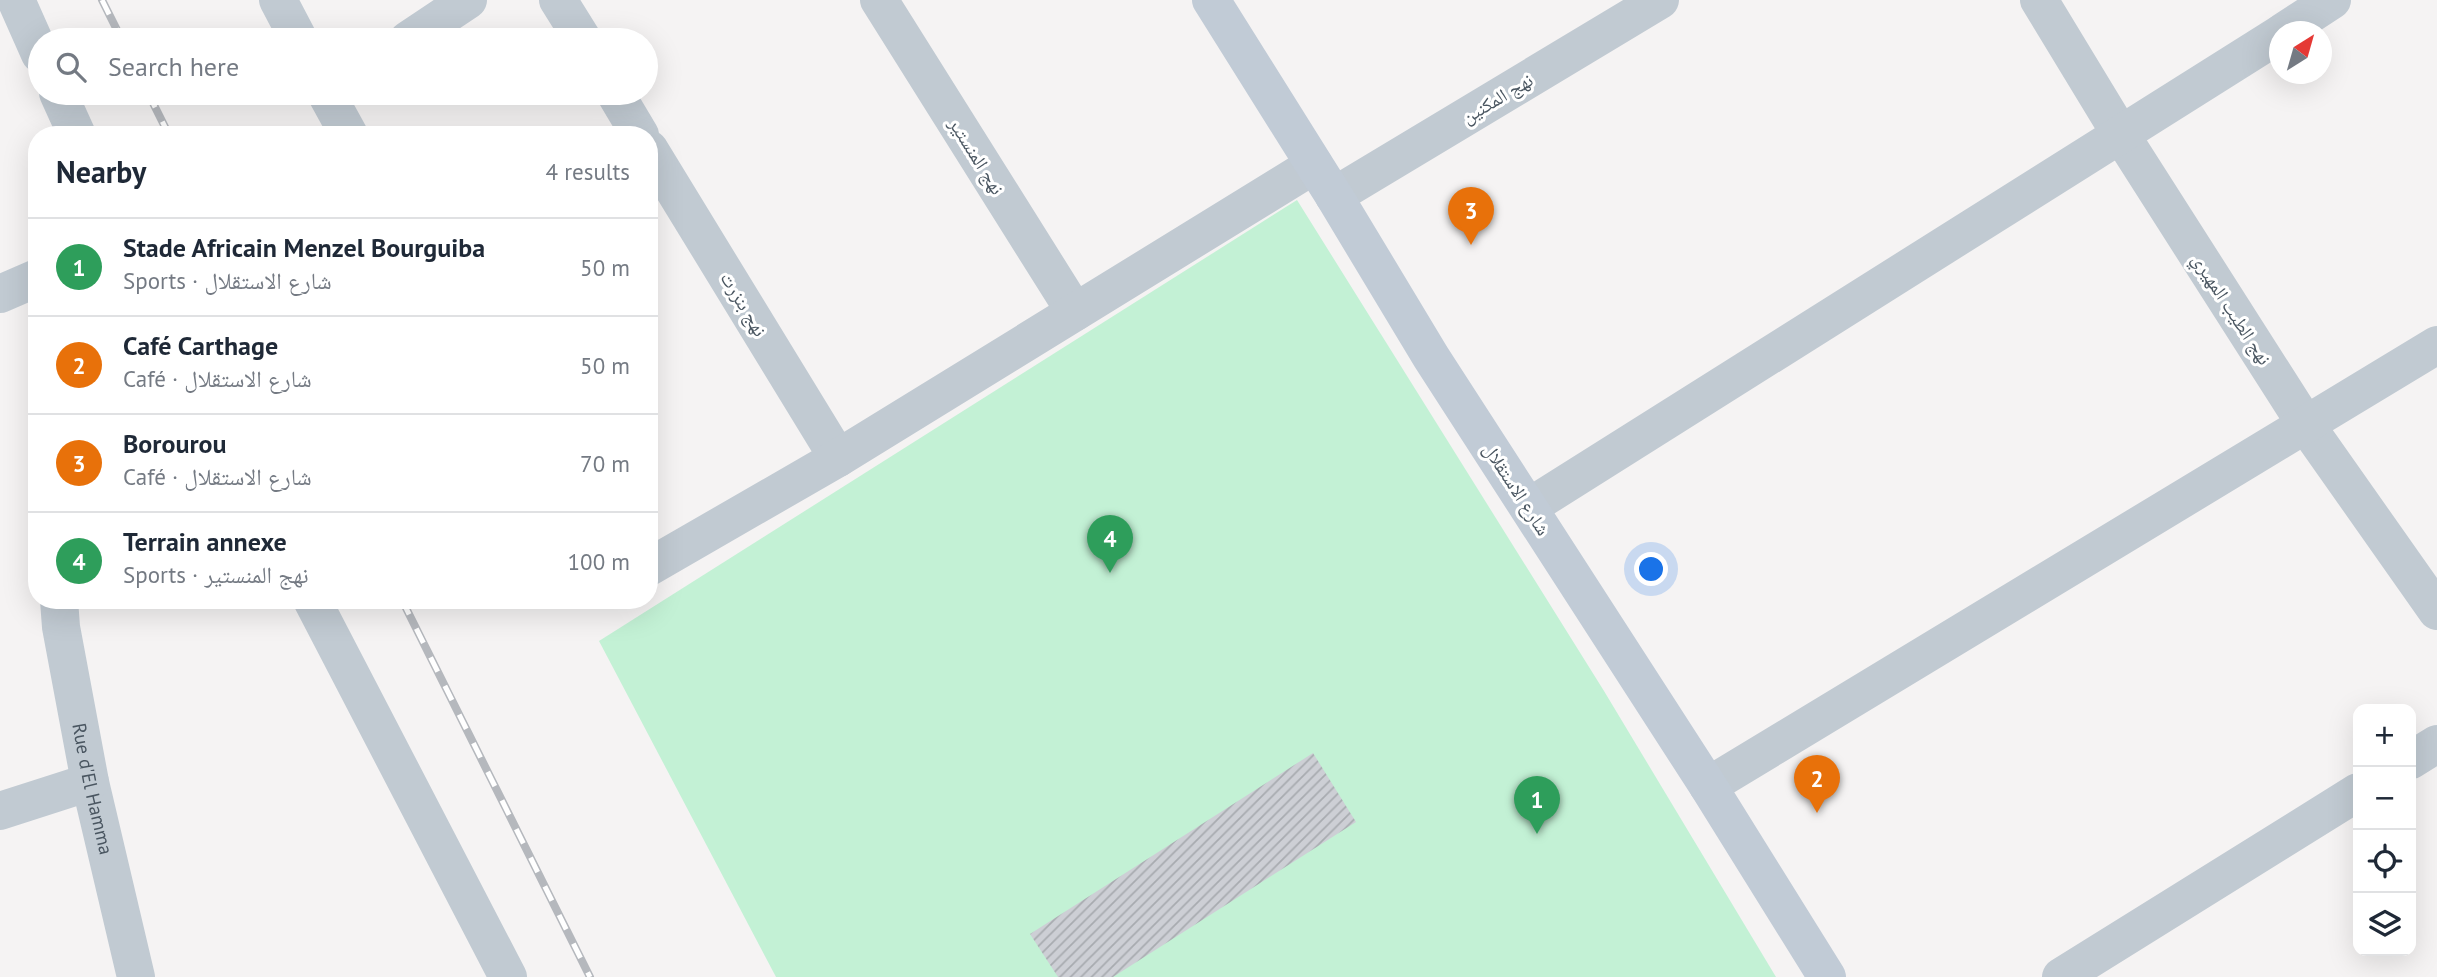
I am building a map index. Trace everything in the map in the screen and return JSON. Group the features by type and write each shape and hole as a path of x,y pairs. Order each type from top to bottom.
{"main road":[{"name":"شارع الاستقلال","path":"1211,0 1432,357 1708,786 1827,977"}],"street":[{"path":"16,0 28,28"},
{"path":"278,0 293,28"},
{"path":"426,28 468,0"},
{"path":"558,0 576,28"},
{"name":"نهج المنستير","path":"879,0 1075,312"},
{"name":"نهج المكنين","path":"1334,196 1660,0"},
{"name":"نهج الطيب المهيري","path":"2039,0 2120,135 2306,425 2437,611"},
{"path":"2300,21 2332,0"},
{"path":"1529,507 2269,41"},
{"path":"63,105 73,126"},
{"path":"334,105 344,126"},
{"path":"622,105 635,126"},
{"name":"نهج بنزرت","path":"658,164 838,458"},
{"path":"658,563 838,458 1314,165"},
{"path":"0,294 28,282"},
{"path":"1708,786 2437,345"},
{"name":"Rue d'El Hamma","path":"60,609 61,627 90,782 136,977"},
{"path":"317,609 508,977"},
{"path":"2416,757 2437,744"},
{"path":"0,811 90,782"},
{"path":"2061,977 2353,795"}],"green space":[{"path":"1297,200 1604,691 1776,977 776,977 599,641 650,609 658,609 658,604"}],"building":[{"path":"1313,753 1356,822 1113,977 1058,977 1030,934"}],"railway":[{"path":"102,0 116,28"},
{"path":"154,105 164,126"},
{"path":"406,609 590,977"}],"place":[{"name":"Borourou","path":"1471,245"},
{"name":"Terrain annexe","path":"1110,573"},
{"name":"Café Carthage","path":"1817,813"},
{"name":"Stade Africain Menzel Bourguiba","path":"1537,834"}]}
